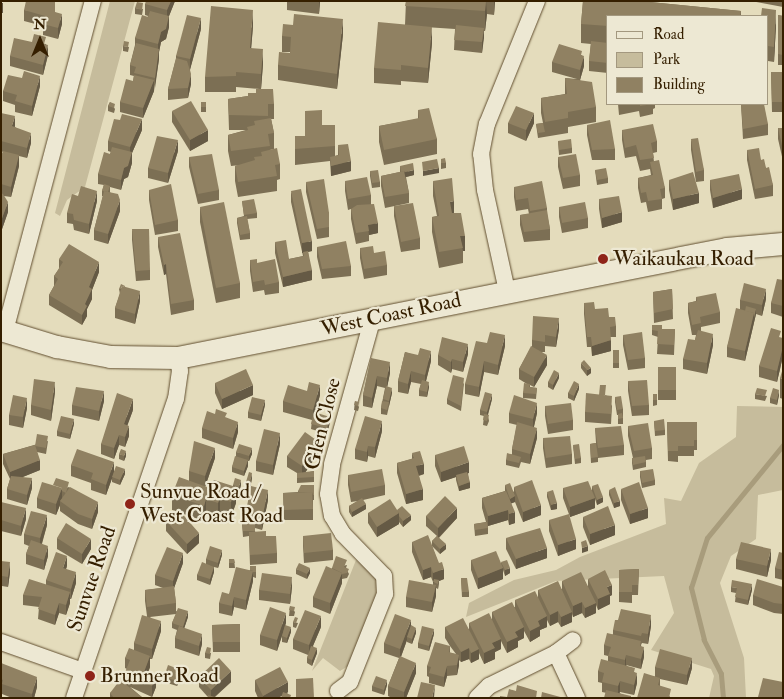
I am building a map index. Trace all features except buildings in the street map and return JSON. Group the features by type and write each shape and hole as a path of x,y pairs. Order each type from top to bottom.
{"main road":[{"name":"West Coast Road","path":"3,330 57,346 111,357 178,358 373,317 727,248 783,244"}],"street":[{"path":"3,330 93,1"},
{"path":"507,291 485,190 481,154 487,124 537,1"},
{"name":"Glen Close","path":"338,691 350,682 385,594 384,576 344,534 332,516 328,494 332,464 373,317"},
{"name":"Sunvue Road","path":"74,698 176,399 180,375 178,358"},
{"path":"476,698 489,686 556,653 573,640"},
{"path":"1,642 83,671"},
{"path":"556,653 577,698"}],"green space":[{"path":"110,1 135,1 85,187 67,200 60,216 55,213"},
{"path":"737,406 783,407 783,490 758,495 756,539 731,556 720,583 744,658 746,698 709,698 714,676 711,669 651,650 674,613 664,576 556,581 466,617 469,603 514,580 556,570 580,557 666,524 664,498 681,501 699,463 736,437"},
{"path":"356,560 376,577 378,592 353,663 340,671 323,658 312,671"}],"waterway":[{"path":"723,698 721,674 704,640 691,588 707,538 783,445"}],"place":[{"name":"Waikaukau Road","path":"603,259"},
{"name":"Sunvue Road / West Coast Road","path":"130,504"},
{"name":"Brunner Road","path":"90,676"}]}
